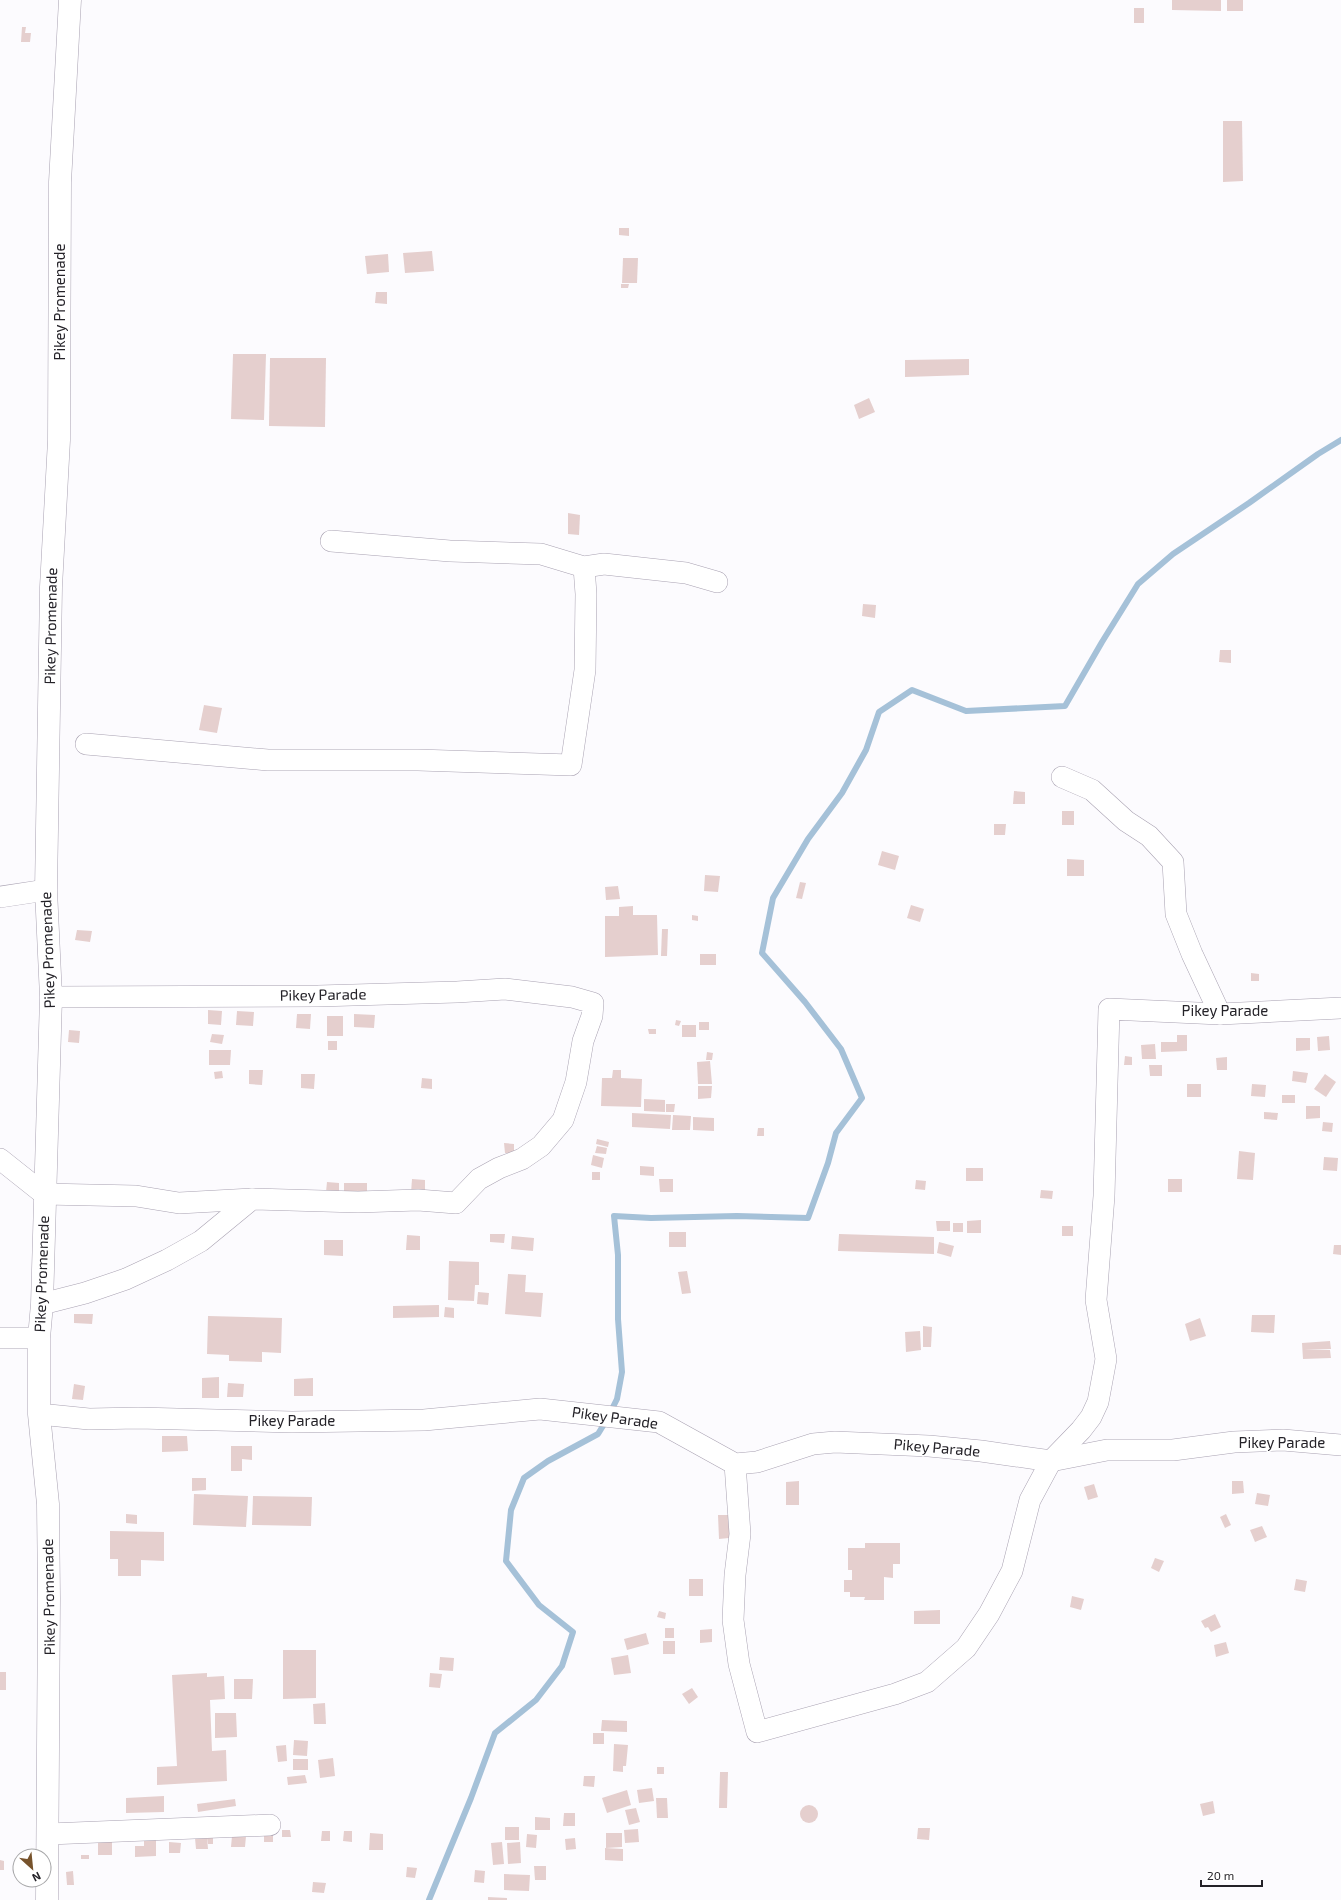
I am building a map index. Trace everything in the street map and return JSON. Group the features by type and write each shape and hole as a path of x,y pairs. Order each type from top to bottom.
{"street":[{"name":"Pikey Promenade","path":"47,1900 50,1666 48,1504 39,1414 39,1338 42,1304 44,1194 51,997 46,890 52,587 59,440 60,182 70,0"},
{"path":"331,540 450,551 541,554 584,567 604,564 686,573 717,582"},
{"path":"86,744 268,760 418,760 571,765 584,670 586,594 584,567"},
{"path":"1062,777 1092,790 1126,821 1149,836 1172,862 1176,914 1192,954 1220,1014"},
{"path":"0,897 46,890"},
{"name":"Pikey Parade","path":"51,997 318,996 457,992 505,989 572,997 593,1003 592,1016 583,1041 576,1082 563,1120 541,1146 522,1159 499,1168 479,1179 456,1203 418,1200 358,1202 252,1199"},
{"name":"Pikey Parade","path":"1051,1461 1091,1417 1098,1402 1106,1359 1096,1300 1104,1196 1109,1009 1220,1014 1341,1008"},
{"path":"0,1159 44,1194 136,1196 179,1203 252,1199"},
{"path":"42,1304 85,1294 119,1282 167,1260 201,1241 252,1199"},
{"path":"0,1338 39,1338"},
{"name":"Pikey Parade","path":"39,1414 89,1419 138,1418 292,1422 408,1420 540,1409 659,1422 735,1464 757,1462 812,1444 835,1442 929,1446 981,1451 1051,1461 1107,1450 1173,1450 1241,1442 1284,1440 1341,1445"},
{"path":"735,1464 740,1534 735,1575 733,1620 739,1664 757,1732 895,1694 927,1682 966,1648 989,1614 1012,1571 1030,1500 1051,1461"},
{"path":"49,1834 270,1825"}],"building":[{"path":"1172,0 1221,0 1221,11 1172,10"},
{"path":"1227,0 1243,0 1243,11 1227,11"},
{"path":"1134,8 1144,8 1144,23 1134,23"},
{"path":"22,27 26,27 25,33 31,33 30,42 21,42"},
{"path":"1223,121 1242,121 1243,181 1223,182"},
{"path":"619,228 629,228 629,236 619,235"},
{"path":"432,251 434,271 405,273 403,253"},
{"path":"388,254 389,272 367,274 365,256"},
{"path":"623,258 638,258 637,283 622,283"},
{"path":"621,284 629,284 628,288 621,288"},
{"path":"376,292 387,292 387,304 375,303"},
{"path":"233,354 266,354 264,420 231,419"},
{"path":"270,358 326,358 325,427 269,426"},
{"path":"969,359 969,375 905,377 905,360"},
{"path":"869,398 875,412 859,419 854,405"},
{"path":"568,513 580,515 579,535 568,534"},
{"path":"863,604 876,605 875,618 862,616"},
{"path":"1220,650 1231,650 1231,663 1219,662"},
{"path":"204,705 222,708 217,733 199,730"},
{"path":"1014,791 1025,792 1025,804 1013,804"},
{"path":"1062,811 1074,811 1074,825 1062,825"},
{"path":"994,824 1006,824 1005,835 994,835"},
{"path":"882,851 899,856 895,870 878,865"},
{"path":"1067,859 1084,860 1084,876 1067,876"},
{"path":"705,875 720,876 718,892 704,891"},
{"path":"800,882 806,883 802,899 796,898"},
{"path":"618,886 620,899 606,900 605,887"},
{"path":"911,905 924,909 920,922 907,918"},
{"path":"633,906 633,915 657,915 658,955 605,957 605,916 619,916 619,907"},
{"path":"692,915 698,916 698,921 692,920"},
{"path":"662,929 668,929 667,956 661,956"},
{"path":"77,930 92,931 90,942 75,940"},
{"path":"700,954 716,954 716,965 700,965"},
{"path":"1251,973 1259,974 1259,981 1251,981"},
{"path":"208,1010 222,1011 221,1025 208,1024"},
{"path":"237,1011 254,1012 253,1026 236,1025"},
{"path":"297,1014 311,1014 310,1029 296,1028"},
{"path":"354,1014 375,1015 374,1028 354,1027"},
{"path":"327,1016 343,1016 343,1036 327,1036"},
{"path":"676,1020 681,1021 679,1026 675,1025"},
{"path":"699,1022 709,1022 709,1030 699,1030"},
{"path":"682,1025 696,1025 696,1037 682,1037"},
{"path":"648,1029 656,1029 656,1034 649,1034"},
{"path":"69,1030 80,1031 79,1043 68,1042"},
{"path":"212,1034 224,1035 222,1044 210,1042"},
{"path":"1177,1035 1187,1035 1187,1051 1161,1052 1161,1042 1177,1042"},
{"path":"1329,1036 1330,1050 1318,1051 1317,1037"},
{"path":"1296,1038 1310,1038 1310,1050 1296,1051"},
{"path":"328,1041 337,1041 337,1050 328,1050"},
{"path":"1155,1044 1156,1059 1142,1059 1141,1045"},
{"path":"209,1050 231,1050 230,1065 209,1065"},
{"path":"707,1052 713,1053 712,1060 706,1060"},
{"path":"1125,1056 1132,1057 1132,1065 1124,1065"},
{"path":"1227,1057 1227,1070 1217,1070 1216,1058"},
{"path":"710,1061 712,1084 698,1084 697,1062"},
{"path":"1149,1065 1162,1065 1162,1076 1150,1076"},
{"path":"249,1070 263,1070 262,1085 249,1084"},
{"path":"613,1070 621,1070 621,1078 642,1079 641,1107 601,1106 602,1078 612,1078"},
{"path":"222,1071 223,1078 215,1079 214,1072"},
{"path":"1293,1071 1308,1073 1306,1083 1292,1081"},
{"path":"301,1074 315,1074 314,1089 301,1088"},
{"path":"1325,1074 1336,1082 1326,1097 1314,1089"},
{"path":"422,1078 432,1079 432,1089 421,1088"},
{"path":"1187,1084 1201,1084 1201,1097 1187,1097"},
{"path":"1252,1084 1266,1085 1265,1097 1251,1096"},
{"path":"698,1086 712,1086 711,1098 698,1099"},
{"path":"1282,1095 1295,1095 1295,1103 1282,1103"},
{"path":"644,1099 665,1100 665,1112 644,1111"},
{"path":"666,1104 675,1104 674,1112 666,1112"},
{"path":"1306,1106 1320,1106 1320,1118 1306,1119"},
{"path":"1264,1112 1278,1113 1277,1120 1264,1119"},
{"path":"632,1113 671,1115 670,1129 632,1127"},
{"path":"673,1115 691,1116 690,1130 672,1130"},
{"path":"693,1117 714,1118 714,1131 693,1130"},
{"path":"1323,1122 1333,1123 1332,1132 1322,1131"},
{"path":"758,1128 764,1128 764,1136 757,1136"},
{"path":"597,1139 609,1142 608,1147 596,1144"},
{"path":"504,1143 514,1144 514,1153 505,1153"},
{"path":"597,1146 607,1148 606,1154 595,1153"},
{"path":"1239,1151 1255,1153 1253,1180 1237,1179"},
{"path":"593,1155 604,1158 602,1168 591,1165"},
{"path":"1324,1157 1338,1158 1337,1171 1323,1170"},
{"path":"640,1166 654,1167 654,1176 640,1175"},
{"path":"966,1168 983,1168 983,1181 966,1181"},
{"path":"592,1172 600,1172 600,1180 592,1180"},
{"path":"412,1179 425,1180 425,1194 411,1193"},
{"path":"659,1179 673,1179 673,1192 660,1192"},
{"path":"1168,1179 1182,1179 1182,1192 1168,1192"},
{"path":"916,1180 926,1181 925,1190 915,1189"},
{"path":"327,1182 339,1183 339,1193 326,1192"},
{"path":"344,1183 367,1183 367,1192 344,1192"},
{"path":"1041,1190 1053,1191 1052,1199 1040,1198"},
{"path":"981,1220 981,1233 967,1233 967,1221"},
{"path":"936,1221 950,1221 950,1231 937,1231"},
{"path":"953,1223 963,1223 963,1232 953,1232"},
{"path":"1062,1226 1073,1226 1073,1236 1062,1236"},
{"path":"669,1232 686,1232 686,1247 669,1247"},
{"path":"490,1234 505,1234 504,1243 490,1242"},
{"path":"839,1234 934,1237 934,1254 838,1251"},
{"path":"407,1235 420,1236 420,1250 406,1250"},
{"path":"512,1236 534,1238 533,1251 511,1249"},
{"path":"324,1240 343,1240 343,1256 324,1255"},
{"path":"939,1242 954,1246 951,1257 937,1253"},
{"path":"1334,1245 1341,1245 1341,1255 1333,1254"},
{"path":"449,1261 479,1262 479,1285 475,1285 474,1301 448,1300"},
{"path":"687,1271 691,1293 682,1294 678,1272"},
{"path":"508,1274 526,1275 525,1292 543,1293 541,1317 505,1314"},
{"path":"478,1292 489,1293 488,1305 477,1304"},
{"path":"439,1305 439,1317 393,1318 393,1306"},
{"path":"445,1307 454,1308 454,1318 444,1317"},
{"path":"74,1314 93,1314 92,1324 74,1323"},
{"path":"1252,1315 1275,1315 1274,1333 1251,1332"},
{"path":"208,1316 282,1318 281,1353 262,1352 262,1362 229,1361 229,1355 207,1354"},
{"path":"1200,1318 1206,1336 1190,1341 1185,1324"},
{"path":"923,1326 932,1327 931,1347 923,1347"},
{"path":"920,1331 921,1350 906,1352 905,1332"},
{"path":"1330,1341 1331,1349 1304,1350 1330,1350 1331,1358 1303,1359 1302,1343"},
{"path":"219,1377 219,1398 202,1398 202,1378"},
{"path":"313,1378 313,1396 294,1396 294,1379"},
{"path":"228,1383 244,1384 243,1397 227,1397"},
{"path":"74,1384 85,1386 83,1400 72,1399"},
{"path":"162,1436 187,1436 188,1451 162,1452"},
{"path":"231,1446 252,1446 252,1460 242,1459 242,1471 231,1471"},
{"path":"192,1478 206,1478 206,1490 192,1491"},
{"path":"799,1481 799,1505 786,1505 786,1482"},
{"path":"1232,1481 1243,1481 1244,1493 1232,1494"},
{"path":"1094,1484 1098,1497 1088,1500 1084,1487"},
{"path":"1257,1493 1270,1495 1268,1506 1255,1504"},
{"path":"194,1494 248,1496 246,1527 193,1525"},
{"path":"253,1496 312,1497 311,1526 252,1525"},
{"path":"126,1514 137,1515 137,1524 126,1523"},
{"path":"1226,1514 1231,1525 1225,1528 1220,1517"},
{"path":"718,1515 729,1515 729,1538 719,1539"},
{"path":"1262,1526 1267,1537 1255,1542 1250,1530"},
{"path":"110,1531 164,1532 164,1561 141,1560 141,1576 118,1576 118,1559 110,1559"},
{"path":"865,1543 900,1543 900,1564 893,1564 893,1578 884,1577 884,1600 864,1600 865,1597 850,1597 850,1592 844,1592 844,1580 852,1580 852,1570 848,1570 848,1548 865,1548"},
{"path":"1155,1558 1164,1561 1159,1572 1151,1568"},
{"path":"689,1579 703,1579 703,1596 689,1596"},
{"path":"1296,1579 1307,1581 1305,1592 1294,1590"},
{"path":"1072,1596 1084,1599 1081,1610 1070,1607"},
{"path":"940,1610 940,1624 914,1624 914,1611"},
{"path":"659,1611 666,1613 665,1619 657,1617"},
{"path":"1215,1614 1221,1627 1211,1632 1208,1627 1205,1628 1201,1621"},
{"path":"665,1628 674,1628 674,1638 665,1638"},
{"path":"712,1629 712,1642 700,1643 700,1630"},
{"path":"646,1633 649,1644 627,1650 624,1639"},
{"path":"663,1641 675,1641 675,1654 663,1654"},
{"path":"1226,1642 1229,1653 1216,1657 1214,1645"},
{"path":"283,1650 316,1650 316,1698 283,1699"},
{"path":"628,1655 631,1673 614,1675 611,1658"},
{"path":"440,1657 454,1658 453,1671 439,1670"},
{"path":"0,1672 6,1672 6,1690 0,1690"},
{"path":"207,1673 207,1677 224,1676 225,1699 210,1700 212,1751 226,1750 227,1781 157,1785 157,1767 177,1766 172,1675"},
{"path":"430,1673 442,1674 440,1688 429,1687"},
{"path":"234,1679 253,1679 252,1699 234,1699"},
{"path":"692,1688 698,1697 689,1704 682,1694"},
{"path":"325,1703 326,1724 314,1724 313,1704"},
{"path":"215,1713 236,1713 237,1737 215,1738"},
{"path":"602,1720 627,1721 627,1732 601,1731"},
{"path":"593,1733 604,1733 604,1744 593,1744"},
{"path":"294,1740 308,1741 307,1756 293,1755"},
{"path":"614,1744 628,1745 626,1766 623,1766 623,1772 613,1771"},
{"path":"286,1745 287,1761 278,1762 276,1746"},
{"path":"333,1758 335,1776 320,1778 318,1760"},
{"path":"293,1759 308,1759 308,1770 293,1770"},
{"path":"657,1767 664,1767 664,1774 657,1774"},
{"path":"720,1772 728,1772 727,1808 719,1808"},
{"path":"305,1775 307,1783 288,1785 287,1777"},
{"path":"584,1776 595,1776 594,1787 583,1786"},
{"path":"652,1788 654,1801 639,1803 637,1790"},
{"path":"627,1790 631,1805 607,1813 602,1798"},
{"path":"164,1796 164,1812 126,1813 126,1798"},
{"path":"656,1798 667,1798 668,1818 657,1818"},
{"path":"235,1799 236,1806 198,1812 197,1804"},
{"path":"1213,1801 1215,1813 1203,1816 1200,1804"},
{"path":"805,1805 813,1805 818,1810 816,1821 813,1823 805,1823 800,1818 800,1810"},
{"path":"636,1808 640,1822 629,1825 625,1810"},
{"path":"564,1813 575,1813 575,1826 563,1826"},
{"path":"535,1817 550,1818 550,1830 535,1830"},
{"path":"505,1827 519,1827 519,1840 505,1840"},
{"path":"918,1828 930,1828 929,1840 917,1839"},
{"path":"638,1829 639,1842 625,1843 624,1830"},
{"path":"282,1830 290,1830 291,1837 282,1837"},
{"path":"322,1831 330,1831 330,1841 321,1841"},
{"path":"344,1831 352,1831 352,1842 343,1841"},
{"path":"264,1833 273,1833 273,1842 264,1842"},
{"path":"370,1833 383,1834 383,1850 369,1850"},
{"path":"606,1833 622,1833 622,1847 606,1848"},
{"path":"527,1834 537,1835 536,1848 526,1847"},
{"path":"144,1835 156,1835 156,1856 135,1857 135,1846 144,1846"},
{"path":"232,1836 246,1836 245,1847 231,1847"},
{"path":"207,1837 208,1849 196,1849 195,1838"},
{"path":"207,1838 213,1838 213,1844 208,1844"},
{"path":"575,1838 576,1849 566,1850 565,1839"},
{"path":"98,1840 112,1840 112,1855 98,1855"},
{"path":"169,1842 181,1843 180,1853 169,1853"},
{"path":"502,1842 504,1864 493,1865 491,1843"},
{"path":"520,1842 521,1863 508,1864 507,1843"},
{"path":"605,1848 623,1849 623,1861 605,1860"},
{"path":"81,1855 89,1855 89,1859 81,1859"},
{"path":"0,1860 4,1861 4,1870 0,1870"},
{"path":"534,1866 546,1866 546,1880 535,1880"},
{"path":"407,1867 417,1868 415,1878 406,1877"},
{"path":"475,1870 485,1871 484,1883 474,1882"},
{"path":"73,1871 74,1885 67,1885 66,1872"},
{"path":"504,1874 530,1875 529,1891 504,1890"},
{"path":"313,1882 326,1883 324,1893 312,1892"},
{"path":"488,1897 507,1898 507,1900 488,1900"}],"waterway":[{"path":"610,1413 617,1399 622,1372 618,1319 618,1255 614,1216 651,1218 737,1216 808,1218 828,1163 836,1133 862,1098 841,1049 805,1002 762,953 773,898 808,839 842,793 866,750 879,712 912,690 966,711 1065,706 1138,584 1173,554 1318,454 1341,440"},
{"path":"429,1900 471,1798 495,1733 536,1700 562,1666 573,1632 539,1605 506,1561 511,1510 524,1478 548,1461 598,1434 606,1421"}]}
